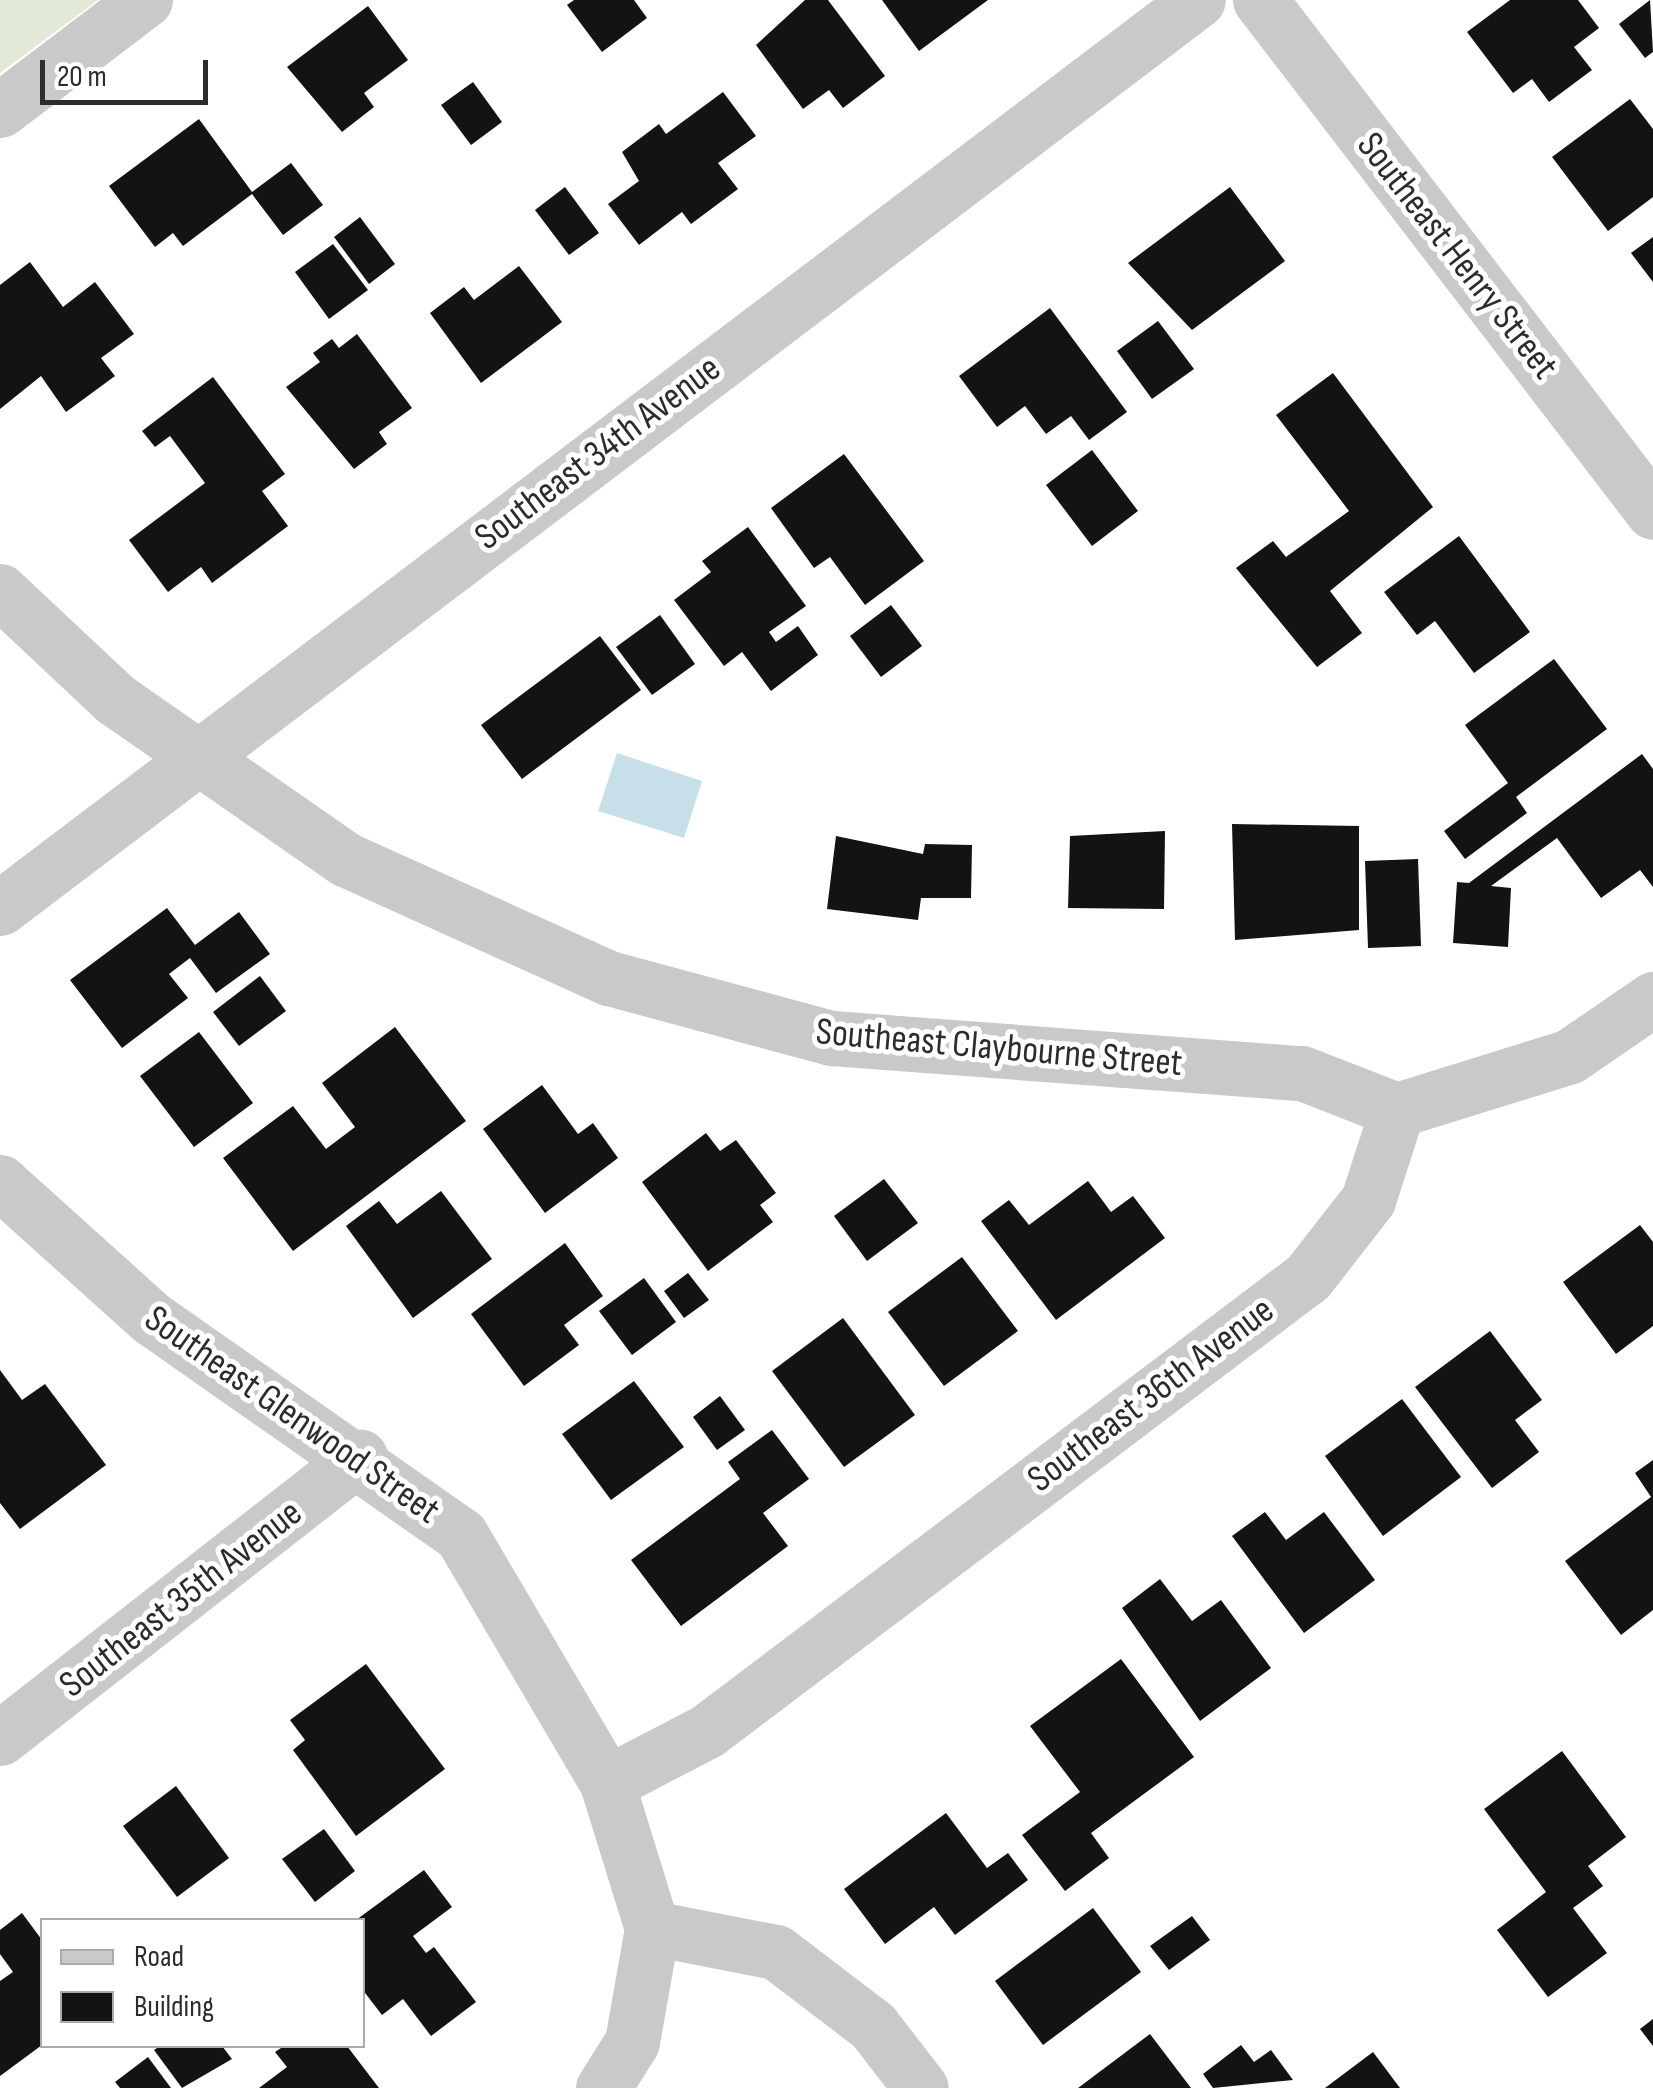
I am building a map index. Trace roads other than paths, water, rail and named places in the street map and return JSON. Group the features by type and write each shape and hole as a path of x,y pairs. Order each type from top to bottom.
{"street":[{"path":"0,110 146,0"},
{"name":"Southeast 34th Avenue","path":"0,908 1198,0"},
{"name":"Southeast Henry Street","path":"1260,0 1653,512"},
{"name":"Southeast Claybourne Street","path":"0,591 115,698 195,758 345,859 506,938 707,1009 832,1038 982,1055 1302,1072 1397,1110"},
{"path":"1397,1110 1570,1056 1653,1000"},
{"name":"Southeast 36th Avenue","path":"607,1783 707,1730 1308,1277 1368,1200 1397,1110"},
{"name":"Southeast Glenwood Street","path":"0,1182 151,1318 360,1457 460,1535 607,1783 652,1928"},
{"name":"Southeast 35th Avenue","path":"0,1738 360,1457"},
{"path":"603,2088 632,2042 652,1928 776,1952 872,2026 922,2088"}],"water":[{"path":"617,753 702,781 684,838 598,811"}]}
